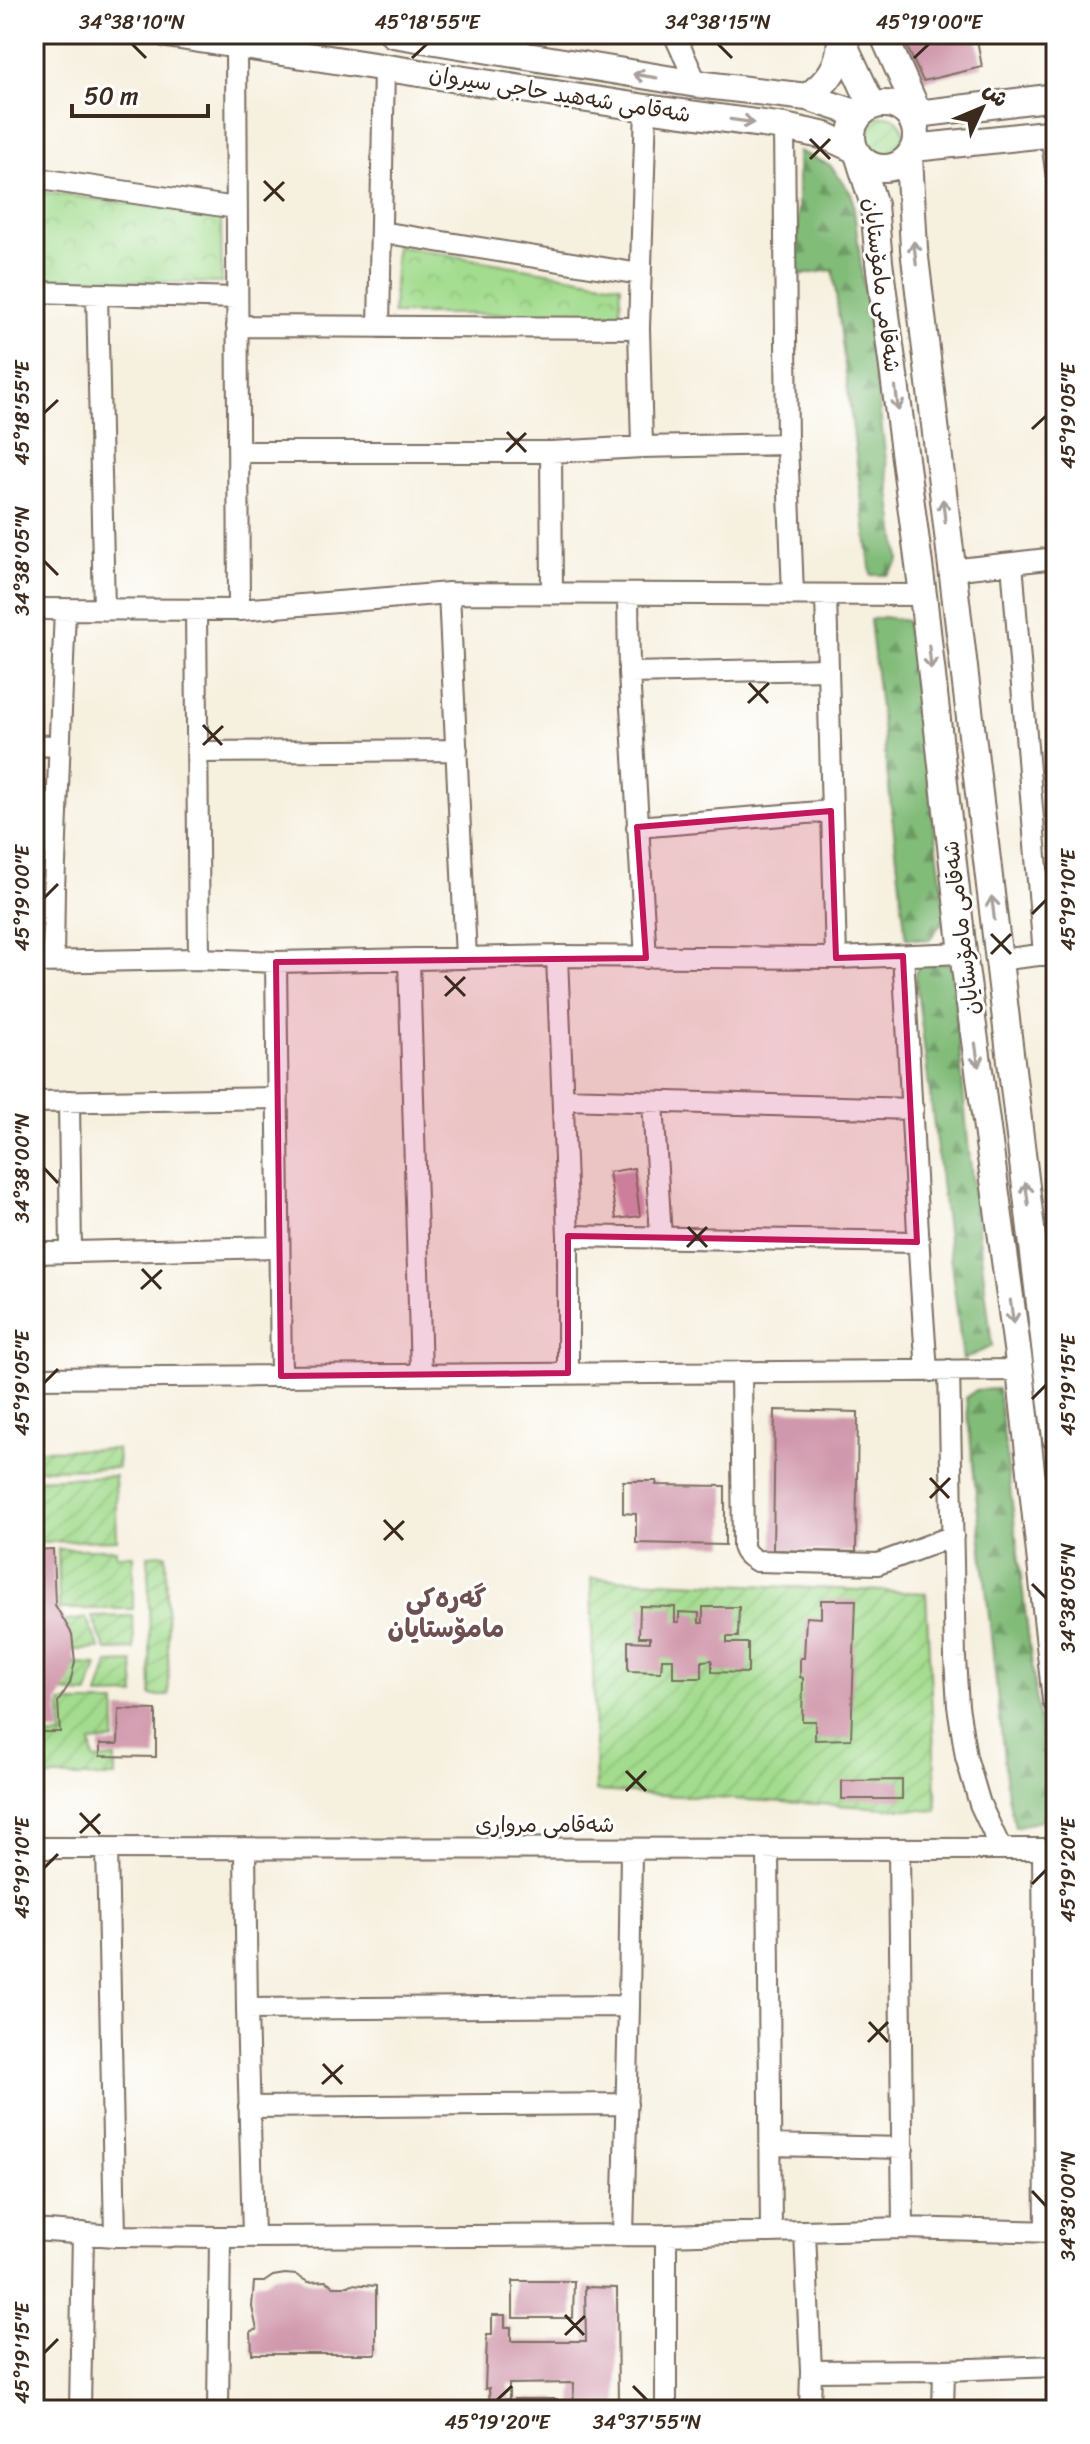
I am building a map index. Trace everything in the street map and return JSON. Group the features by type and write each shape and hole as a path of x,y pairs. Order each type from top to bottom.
{"main road":[{"name":"شەقامی شەهید حاجی سیروان","path":"167,34 784,127 826,136 857,153"},
{"name":"شەقامی شەهید حاجی سیروان","path":"393,34 518,45 697,84 807,97 866,110"},
{"name":"شەقامی مامۆستایان","path":"883,34 913,133 914,249 1052,1375 1056,1438"},
{"path":"840,36 866,110"},
{"path":"807,97 831,75 841,53 840,36"},
{"path":"913,133 1056,97"},
{"path":"888,104 896,106 913,133 902,162 884,168 866,163 857,153 852,131 866,110 888,104"},
{"path":"913,133 1054,133"},
{"name":"شەقامی مامۆستایان","path":"857,153 874,205 923,595 963,953 1048,1572 1056,1700"}],"street":[{"path":"674,34 697,84"},
{"path":"236,45 239,610"},
{"path":"379,327 384,67"},
{"path":"642,447 639,328 646,108"},
{"path":"784,127 787,444 793,594"},
{"path":"1054,133 1056,171"},
{"path":"34,178 236,208"},
{"path":"381,232 640,274"},
{"path":"34,292 237,298"},
{"path":"97,294 104,610"},
{"path":"237,326 639,328"},
{"path":"239,452 551,452 787,444"},
{"path":"551,452 552,593"},
{"path":"951,570 1056,558"},
{"path":"999,960 1050,954 1012,563"},
{"path":"34,609 239,610 449,593 923,595"},
{"path":"449,593 466,958"},
{"path":"628,594 629,673 646,958"},
{"path":"826,596 836,958"},
{"path":"65,609 59,745 44,888 44,962 199,959 276,962 557,956 836,958 963,953"},
{"path":"196,610 199,959"},
{"path":"629,673 827,669"},
{"path":"34,746 59,745"},
{"path":"198,752 457,750"},
{"path":"637,827 831,811"},
{"path":"557,956 568,1236 568,1373"},
{"path":"903,956 913,1109 917,1242 927,1370"},
{"path":"409,960 421,1374"},
{"path":"276,962 281,1376"},
{"path":"34,1102 277,1098"},
{"path":"564,1099 913,1109"},
{"path":"69,1101 71,1252"},
{"path":"653,1102 661,1238"},
{"path":"568,1236 917,1242"},
{"path":"34,1253 279,1247"},
{"path":"949,1370 958,1706 980,1804 1001,1849"},
{"path":"34,1378 1020,1370"},
{"path":"741,1372 743,1546 750,1558 757,1561 878,1564 953,1536"},
{"name":"شەقامی مرواری","path":"34,1848 1050,1849"},
{"path":"107,1848 115,2236"},
{"path":"245,1848 253,2236"},
{"path":"623,2234 631,1849"},
{"path":"768,1849 771,2231"},
{"path":"899,1849 903,2228"},
{"path":"34,2230 115,2236 220,2237 666,2235 903,2228 1051,2231 1050,1849"},
{"path":"247,2009 629,2006"},
{"path":"249,2107 627,2104"},
{"path":"770,2145 903,2148"},
{"path":"805,2232 810,2410"},
{"path":"80,2410 83,2233"},
{"path":"666,2235 666,2410"},
{"path":"218,2410 220,2237"},
{"path":"811,2371 1056,2366"},
{"path":"943,2410 944,2370"}],"highlighted area":[{"path":"831,811 836,958 903,956 917,1242 568,1236 568,1373 281,1376 276,962 646,958 637,827"}],"green space":[{"path":"885,116 898,122 904,135 898,148 885,154 872,148 866,135 872,122"},
{"path":"798,151 830,165 852,195 899,561 887,575 871,575 833,270 798,275"},
{"path":"34,191 221,216 222,283 34,280"},
{"path":"396,246 621,285 620,314 393,314"},
{"path":"884,617 907,621 946,917 929,940 906,938 870,620"},
{"path":"946,963 952,968 968,1143 992,1346 963,1360 915,973 920,965"},
{"path":"998,1389 1049,1805 1041,1821 1015,1827 1008,1796 966,1398 976,1390"},
{"path":"117,1449 118,1468 34,1469 34,1450"},
{"path":"115,1476 117,1540 34,1542 34,1479"},
{"path":"58,1549 116,1549 116,1555 133,1555 133,1609 59,1609"},
{"path":"166,1554 169,1696 151,1696 148,1555"},
{"path":"591,1578 926,1593 937,1811 596,1791"},
{"path":"133,1616 134,1649 106,1650 92,1617"},
{"path":"86,1618 100,1649 74,1650 62,1622"},
{"path":"133,1662 135,1695 98,1696 108,1663"},
{"path":"72,1664 97,1665 88,1694 62,1692"},
{"path":"61,1703 116,1703 115,1740 91,1743 94,1760 115,1758 115,1777 34,1777 34,1737 62,1736"}],"building":[{"path":"901,34 976,34 982,67 923,81"},
{"path":"634,1168 640,1216 616,1219 609,1172"},
{"path":"775,1410 858,1412 856,1552 773,1550"},
{"path":"623,1481 725,1486 725,1545 636,1543 636,1514 623,1513"},
{"path":"53,1549 55,1605 72,1634 75,1662 70,1683 58,1702 60,1732 34,1732 34,1550"},
{"path":"821,1600 856,1600 851,1739 815,1740 815,1721 802,1721 800,1658 804,1658 806,1617 821,1618"},
{"path":"640,1606 675,1607 675,1622 679,1622 679,1612 699,1613 699,1623 703,1623 703,1607 739,1607 738,1637 727,1637 727,1643 748,1643 748,1673 712,1672 712,1660 702,1661 702,1678 673,1678 673,1659 662,1659 661,1672 628,1671 628,1641 650,1642 650,1637 639,1637"},
{"path":"119,1709 156,1710 156,1757 100,1756 100,1744 118,1744"},
{"path":"902,1780 902,1799 842,1799 842,1781"},
{"path":"296,2275 308,2282 326,2281 334,2286 376,2286 376,2354 252,2354 251,2331 257,2330 252,2307 254,2282 264,2282 273,2276"},
{"path":"513,2281 574,2281 573,2318 513,2318"},
{"path":"585,2287 617,2288 618,2410 573,2410 574,2383 509,2384 509,2399 501,2400 501,2410 490,2410 489,2388 485,2389 487,2335 492,2335 492,2315 505,2315 505,2327 511,2327 511,2341 586,2341"},
{"path":"514,2399 557,2399 557,2410 514,2410"}],"district":[{"name":"گەرەکی مامۆستایان","path":"446,1613"}]}
